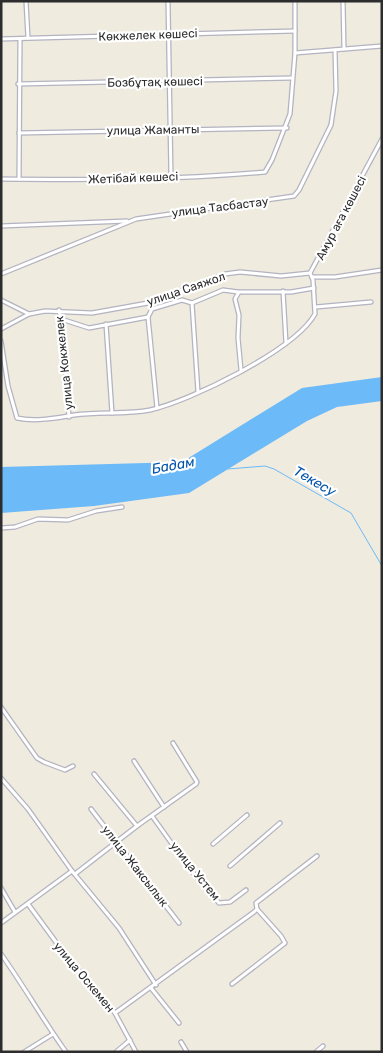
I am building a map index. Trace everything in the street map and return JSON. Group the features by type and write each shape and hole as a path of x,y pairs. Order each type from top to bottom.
{"street":[{"path":"26,1 28,38"},
{"path":"168,1 171,177"},
{"path":"286,128 290,114 295,53 295,1"},
{"path":"343,1 344,49"},
{"name":"Көкжелек көшесі","path":"1,39 295,31"},
{"path":"19,180 18,84 20,39"},
{"path":"295,53 382,46"},
{"name":"улица Тасбастау","path":"1,274 130,222 169,213 294,196 299,190 331,125 336,91 335,50"},
{"name":"Бозбұтақ көшесі","path":"18,84 292,78"},
{"name":"улица Жаманты","path":"19,133 286,128"},
{"name":"Жетібай көшесі","path":"1,179 171,177 264,172 286,128"},
{"name":"Амур аға көшесі","path":"311,275 382,139"},
{"path":"1,226 101,221 130,222"},
{"name":"улица Саяжол","path":"1,329 29,314 58,310 92,313 148,303 225,274 311,275 331,278 382,270"},
{"path":"311,275 316,308 371,302"},
{"path":"157,408 149,319 154,308 182,300 192,303 223,290 239,292 314,288"},
{"path":"283,291 286,343"},
{"path":"239,292 235,299 239,315 238,338 241,370"},
{"path":"1,300 29,314"},
{"path":"192,303 198,392"},
{"name":"улица Кокжелек","path":"1,341 8,386 18,418 69,417 112,413 157,408 198,392 241,370 286,343 311,321 316,308"},
{"name":"улица Кокжелек","path":"58,310 61,319 69,417"},
{"path":"61,319 86,328 149,319"},
{"path":"106,324 112,413"},
{"path":"1,528 15,527 38,519 68,520 96,512 122,508"},
{"path":"1,706 37,758 66,770 73,766"},
{"path":"1,717 6,713"},
{"path":"1,923 117,842 197,782 173,742"},
{"path":"134,760 164,807"},
{"path":"94,774 137,826"},
{"path":"1,778 28,809 73,872 119,928 156,985"},
{"name":"улица Жаксылык","path":"91,809 180,923"},
{"path":"213,844 247,815"},
{"name":"улица Устем","path":"152,816 190,869 219,904 230,902 246,890"},
{"path":"230,866 280,823"},
{"path":"232,984 284,943 281,936 257,909 256,903 317,856"},
{"path":"1,888 15,912"},
{"name":"улица Оскемен","path":"28,904 64,953 115,1013 136,1052"},
{"path":"115,1013 156,985 257,909"},
{"path":"1,954 29,993 37,1011 66,1052"},
{"path":"151,988 179,1024"},
{"path":"24,1052 53,1034"},
{"path":"116,1052 130,1040"},
{"path":"181,1042 187,1052"},
{"path":"316,1052 324,1046"}],"water":[{"name":"Бадам","path":"382,377 382,401 337,407 307,421 189,493 94,506 1,513 1,467 182,462 302,388"}],"waterway":[{"name":"Текесу","path":"228,469 265,466 274,469 351,513 382,566"}]}
